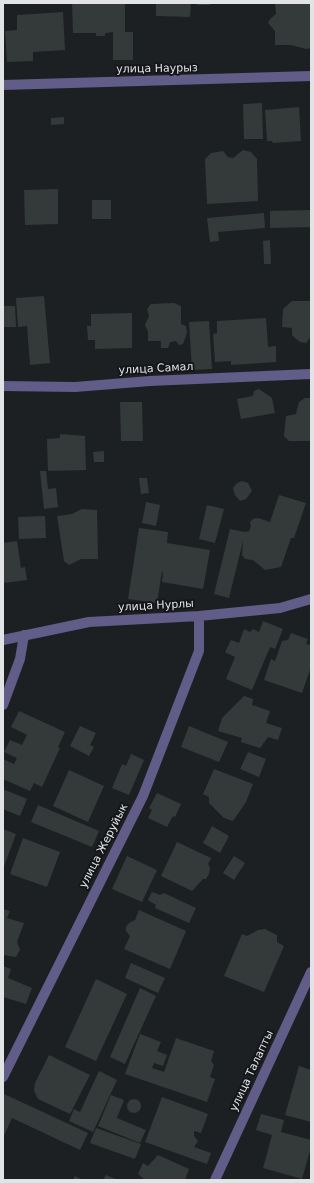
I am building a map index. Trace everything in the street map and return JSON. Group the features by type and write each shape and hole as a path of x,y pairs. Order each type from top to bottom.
{"street":[{"name":"улица Наурыз","path":"3,85 311,76"},
{"name":"улица Самал","path":"3,386 75,386 311,374"},
{"name":"улица Нурлы","path":"3,640 89,622 199,616 280,608 311,599"},
{"name":"улица Жеруйык","path":"3,1077 143,796 200,651 199,616"},
{"path":"3,705 20,659 24,635"},
{"name":"улица Талапты","path":"215,1180 311,972"}],"building":[{"path":"72,3 125,3 125,32 133,32 133,60 113,60 113,32 105,33 105,36 96,36 96,33 73,33"},
{"path":"156,3 191,3 190,17 156,16"},
{"path":"197,3 210,3 210,5 197,5"},
{"path":"275,3 311,3 311,48 306,49 291,45 275,45 275,31 268,23 276,14"},
{"path":"63,12 65,50 33,52 33,61 7,62 5,31 17,30 17,15"},
{"path":"262,103 263,139 244,139 243,104"},
{"path":"299,107 301,141 273,143 272,141 267,141 265,110"},
{"path":"64,117 64,124 51,125 51,118"},
{"path":"243,150 251,152 257,159 258,201 207,204 205,159 211,153 223,151 228,157 233,158"},
{"path":"58,189 58,224 25,225 24,190"},
{"path":"92,200 111,200 111,219 92,219"},
{"path":"311,210 311,227 270,228 270,211"},
{"path":"264,213 265,228 218,232 219,241 210,242 207,218"},
{"path":"270,240 271,264 264,264 263,241"},
{"path":"44,296 50,363 30,365 27,326 18,327 16,298"},
{"path":"292,301 311,301 311,336 306,343 300,342 292,335 292,328 282,327 283,309"},
{"path":"174,303 181,306 181,324 186,326 187,333 183,344 179,345 176,341 170,342 168,348 161,348 161,341 148,341 148,331 145,325 149,316 147,309 151,304"},
{"path":"3,306 15,306 16,327 3,327"},
{"path":"132,313 132,348 95,349 95,340 88,340 87,326 91,326 91,314"},
{"path":"266,318 268,347 276,346 276,362 231,365 231,361 215,362 213,334 217,333 217,321"},
{"path":"209,321 212,369 192,370 189,322"},
{"path":"259,389 272,398 275,413 241,419 237,399 253,396 254,391"},
{"path":"305,398 311,398 311,441 289,441 284,436 286,416 296,414 299,402"},
{"path":"120,402 142,402 143,441 121,441"},
{"path":"60,434 85,436 86,470 48,471 47,439 60,438"},
{"path":"104,451 104,462 94,462 93,452"},
{"path":"40,471 46,471 48,489 56,488 58,507 44,509"},
{"path":"139,478 147,478 149,493 141,494"},
{"path":"242,481 248,483 252,491 246,499 240,501 235,495 233,488 237,483"},
{"path":"279,495 306,503 294,538 291,538 281,567 265,570 253,560 245,559 242,555 243,541 229,598 214,594 230,529 245,532 249,531 251,526 250,522 253,519 258,518 270,522"},
{"path":"146,502 160,505 156,526 142,523"},
{"path":"207,505 224,509 215,543 199,539"},
{"path":"82,509 97,510 98,559 81,559 69,565 64,561 57,516 72,514"},
{"path":"45,516 46,538 19,539 18,517"},
{"path":"139,528 168,532 167,543 210,550 203,589 162,582 162,571 157,603 128,599"},
{"path":"17,541 21,568 25,567 27,580 3,583 3,543"},
{"path":"263,621 283,629 275,649 270,647 252,690 226,679 235,657 225,652 231,640 239,643 244,629 250,632 253,629 259,632"},
{"path":"291,633 308,639 306,644 311,645 311,667 302,693 264,680 271,659 275,661 282,641 288,640"},
{"path":"244,696 253,699 252,705 270,711 266,723 282,728 278,740 268,737 260,748 241,742 242,738 218,731 222,718"},
{"path":"19,711 65,732 58,747 60,748 42,787 34,783 30,791 3,779 3,759 14,764 17,758 4,752 10,740 22,745 27,735 11,727"},
{"path":"80,726 96,733 90,745 94,747 89,756 70,746"},
{"path":"189,726 228,742 219,762 181,747"},
{"path":"248,752 266,759 259,777 240,769"},
{"path":"131,754 144,760 129,795 112,788 122,764 126,766"},
{"path":"214,769 253,784 246,802 233,821 224,818 209,803 209,797 203,794"},
{"path":"69,770 104,786 88,822 53,806"},
{"path":"3,789 27,799 20,816 3,809"},
{"path":"157,793 181,804 175,817 173,816 167,827 148,818 152,810 149,808"},
{"path":"38,805 99,831 92,847 31,822"},
{"path":"212,826 229,836 220,853 203,843"},
{"path":"3,829 16,834 3,869"},
{"path":"23,838 60,852 47,887 10,874"},
{"path":"177,842 211,858 208,864 210,868 209,874 206,879 203,879 192,891 161,876"},
{"path":"127,856 157,870 142,902 112,889"},
{"path":"234,856 245,863 234,880 223,873"},
{"path":"152,892 160,895 164,893 196,908 189,923 155,908 156,905 148,900"},
{"path":"3,909 10,911 7,918 24,923 17,942 20,950 16,957 3,955"},
{"path":"139,910 186,931 170,969 124,949 130,936 126,931 126,927 129,923 135,920"},
{"path":"265,929 277,935 277,942 284,946 264,992 224,976 242,934 247,936 258,930"},
{"path":"131,963 165,978 158,993 125,978"},
{"path":"3,966 11,969 8,978 32,988 26,1004 3,997"},
{"path":"96,979 127,994 96,1061 65,1047"},
{"path":"140,988 156,996 125,1064 110,1057"},
{"path":"140,1034 161,1042 157,1051 167,1055 163,1066 154,1063 152,1068 164,1072 176,1038 214,1051 211,1061 214,1065 210,1077 215,1079 207,1102 125,1074"},
{"path":"49,1055 90,1075 70,1114 38,1099 34,1091 35,1083"},
{"path":"299,1066 311,1070 311,1122 285,1115"},
{"path":"99,1071 117,1080 93,1132 69,1121 74,1109 80,1112"},
{"path":"4,1094 88,1133 80,1150 12,1118 3,1138"},
{"path":"111,1095 124,1100 117,1118 146,1130 140,1143 98,1126"},
{"path":"162,1097 208,1114 201,1133 194,1131 194,1136 198,1141 194,1147 211,1153 207,1164 145,1142"},
{"path":"131,1099 137,1099 141,1103 141,1109 137,1113 131,1113 127,1109 127,1103"},
{"path":"261,1114 284,1120 281,1132 311,1140 311,1147 302,1179 263,1168 272,1135 256,1130"},
{"path":"96,1128 141,1144 135,1159 90,1143"},
{"path":"158,1155 189,1169 185,1180 145,1180 138,1174 143,1163 148,1166"},
{"path":"106,1175 118,1180 103,1180"},
{"path":"75,1176 83,1180 73,1180"}]}
